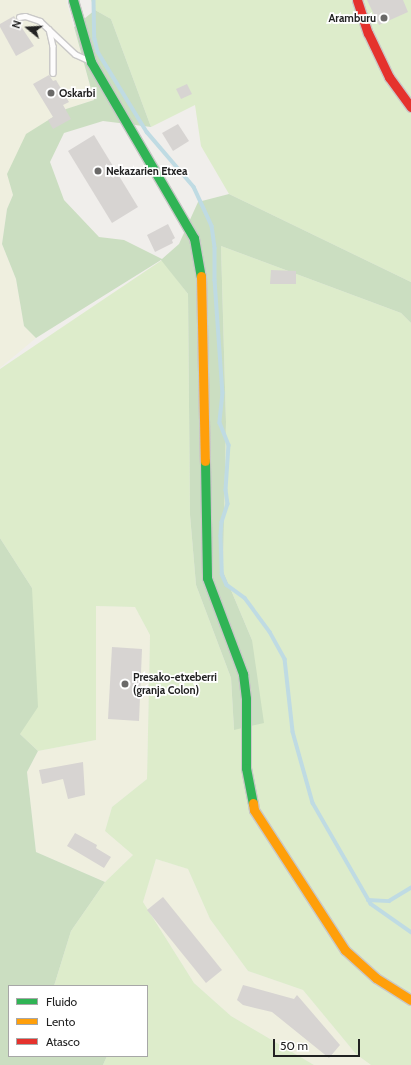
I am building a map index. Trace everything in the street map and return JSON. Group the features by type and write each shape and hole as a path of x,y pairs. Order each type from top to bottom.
{"street":[{"path":"73,0 83,41 91,62 194,238 201,272 207,578 243,674 246,698 246,768 254,810 345,950 376,978 411,1000"},
{"path":"358,0 368,33 389,77 411,108"}],"lane":[{"path":"19,17 35,18 75,54 91,62"},
{"path":"49,29 53,46 53,73"}],"green space":[{"path":"0,0 66,0 94,100 66,109 8,174 13,195 7,209 2,244 16,279 24,326 36,338 0,368"},
{"path":"91,0 411,0 411,282 229,194 201,146 195,105 151,127 111,19 95,10"},
{"path":"95,10 111,19 151,127 103,121 64,133 50,162 64,200 99,237 124,240 162,259 179,244 198,202 229,194 411,282 411,323 401,313 221,246 226,422 223,571 252,640 264,723 234,730 231,678 196,585 190,515 188,294 161,260 36,338 24,326 16,279 2,244 7,209 13,195 7,174 26,134 66,109 94,100 74,27"},
{"path":"221,246 401,313 411,323 411,1065 371,1065 356,1054 303,990 248,971 210,919 188,869 156,859 143,902 194,983 231,1016 314,1065 103,1065 107,1057 148,1057 148,985 54,985 71,931 105,882 133,855 105,831 112,807 147,779 150,635 135,607 96,606 96,740 38,751 20,734 32,588 0,538 0,369 162,260 188,294 190,515 196,585 231,678 234,730 252,640 223,571 226,422"},
{"path":"0,538 32,588 38,707 20,734 38,751 27,772 36,852 105,882 71,931 54,985 8,985 8,1057 107,1057 103,1065 0,1065"},
{"path":"96,606 135,607 150,635 147,779 112,807 105,831 133,855 105,882 36,852 27,772 38,751 96,740"},
{"path":"156,859 188,869 210,919 248,971 303,990 356,1054 371,1065 314,1065 231,1016 194,983 143,902"}],"building":[{"name":"Aramburu","path":"367,0 403,0 408,12 379,25"},
{"path":"14,16 34,46 16,56 0,27 0,24"},
{"name":"Oskarbi","path":"49,75 53,81 56,80 69,102 63,105 71,119 53,129 48,120 53,117 33,84"},
{"path":"187,84 192,94 181,99 176,89"},
{"path":"178,124 189,141 173,151 162,133"},
{"name":"Nekazarien Etxea","path":"94,135 138,207 112,223 68,151"},
{"path":"168,224 175,238 172,240 173,243 155,252 147,235"},
{"path":"271,270 296,271 296,284 270,284"},
{"name":"Presako-etxeberri (granja Colon)","path":"112,647 142,649 139,721 108,719"},
{"path":"83,762 85,795 68,799 63,779 42,784 39,770"},
{"path":"75,833 97,845 96,848 111,857 104,868 67,846"},
{"path":"163,897 222,970 206,983 147,910"},
{"path":"243,985 294,999 297,995 340,1045 329,1058 272,1012 243,1005 237,1000"}],"waterway":[{"path":"94,0 95,39 98,52 147,132 194,187 212,226 215,248 215,280 223,393 220,423 229,445 226,490 228,504 222,522 221,536 222,574 227,585 245,598 270,632 285,659 293,732 313,803 371,904 411,932"},
{"path":"368,900 389,901 411,888"}],"traffic: fast":[{"path":"73,0 91,62 194,238 201,276"},
{"path":"205,461 207,578 243,674 246,699 246,768 253,803"}],"traffic: slow":[{"path":"201,276 205,461"},
{"path":"253,803 254,810 345,950 376,978 411,1000"}],"traffic: jam":[{"path":"357,0 368,33 389,77 411,107"}],"place":[{"name":"Aramburu","path":"384,18"},
{"name":"Oskarbi","path":"51,93"},
{"name":"Nekazarien Etxea","path":"98,171"},
{"name":"Presako-etxeberri (granja Colon)","path":"125,684"}]}
